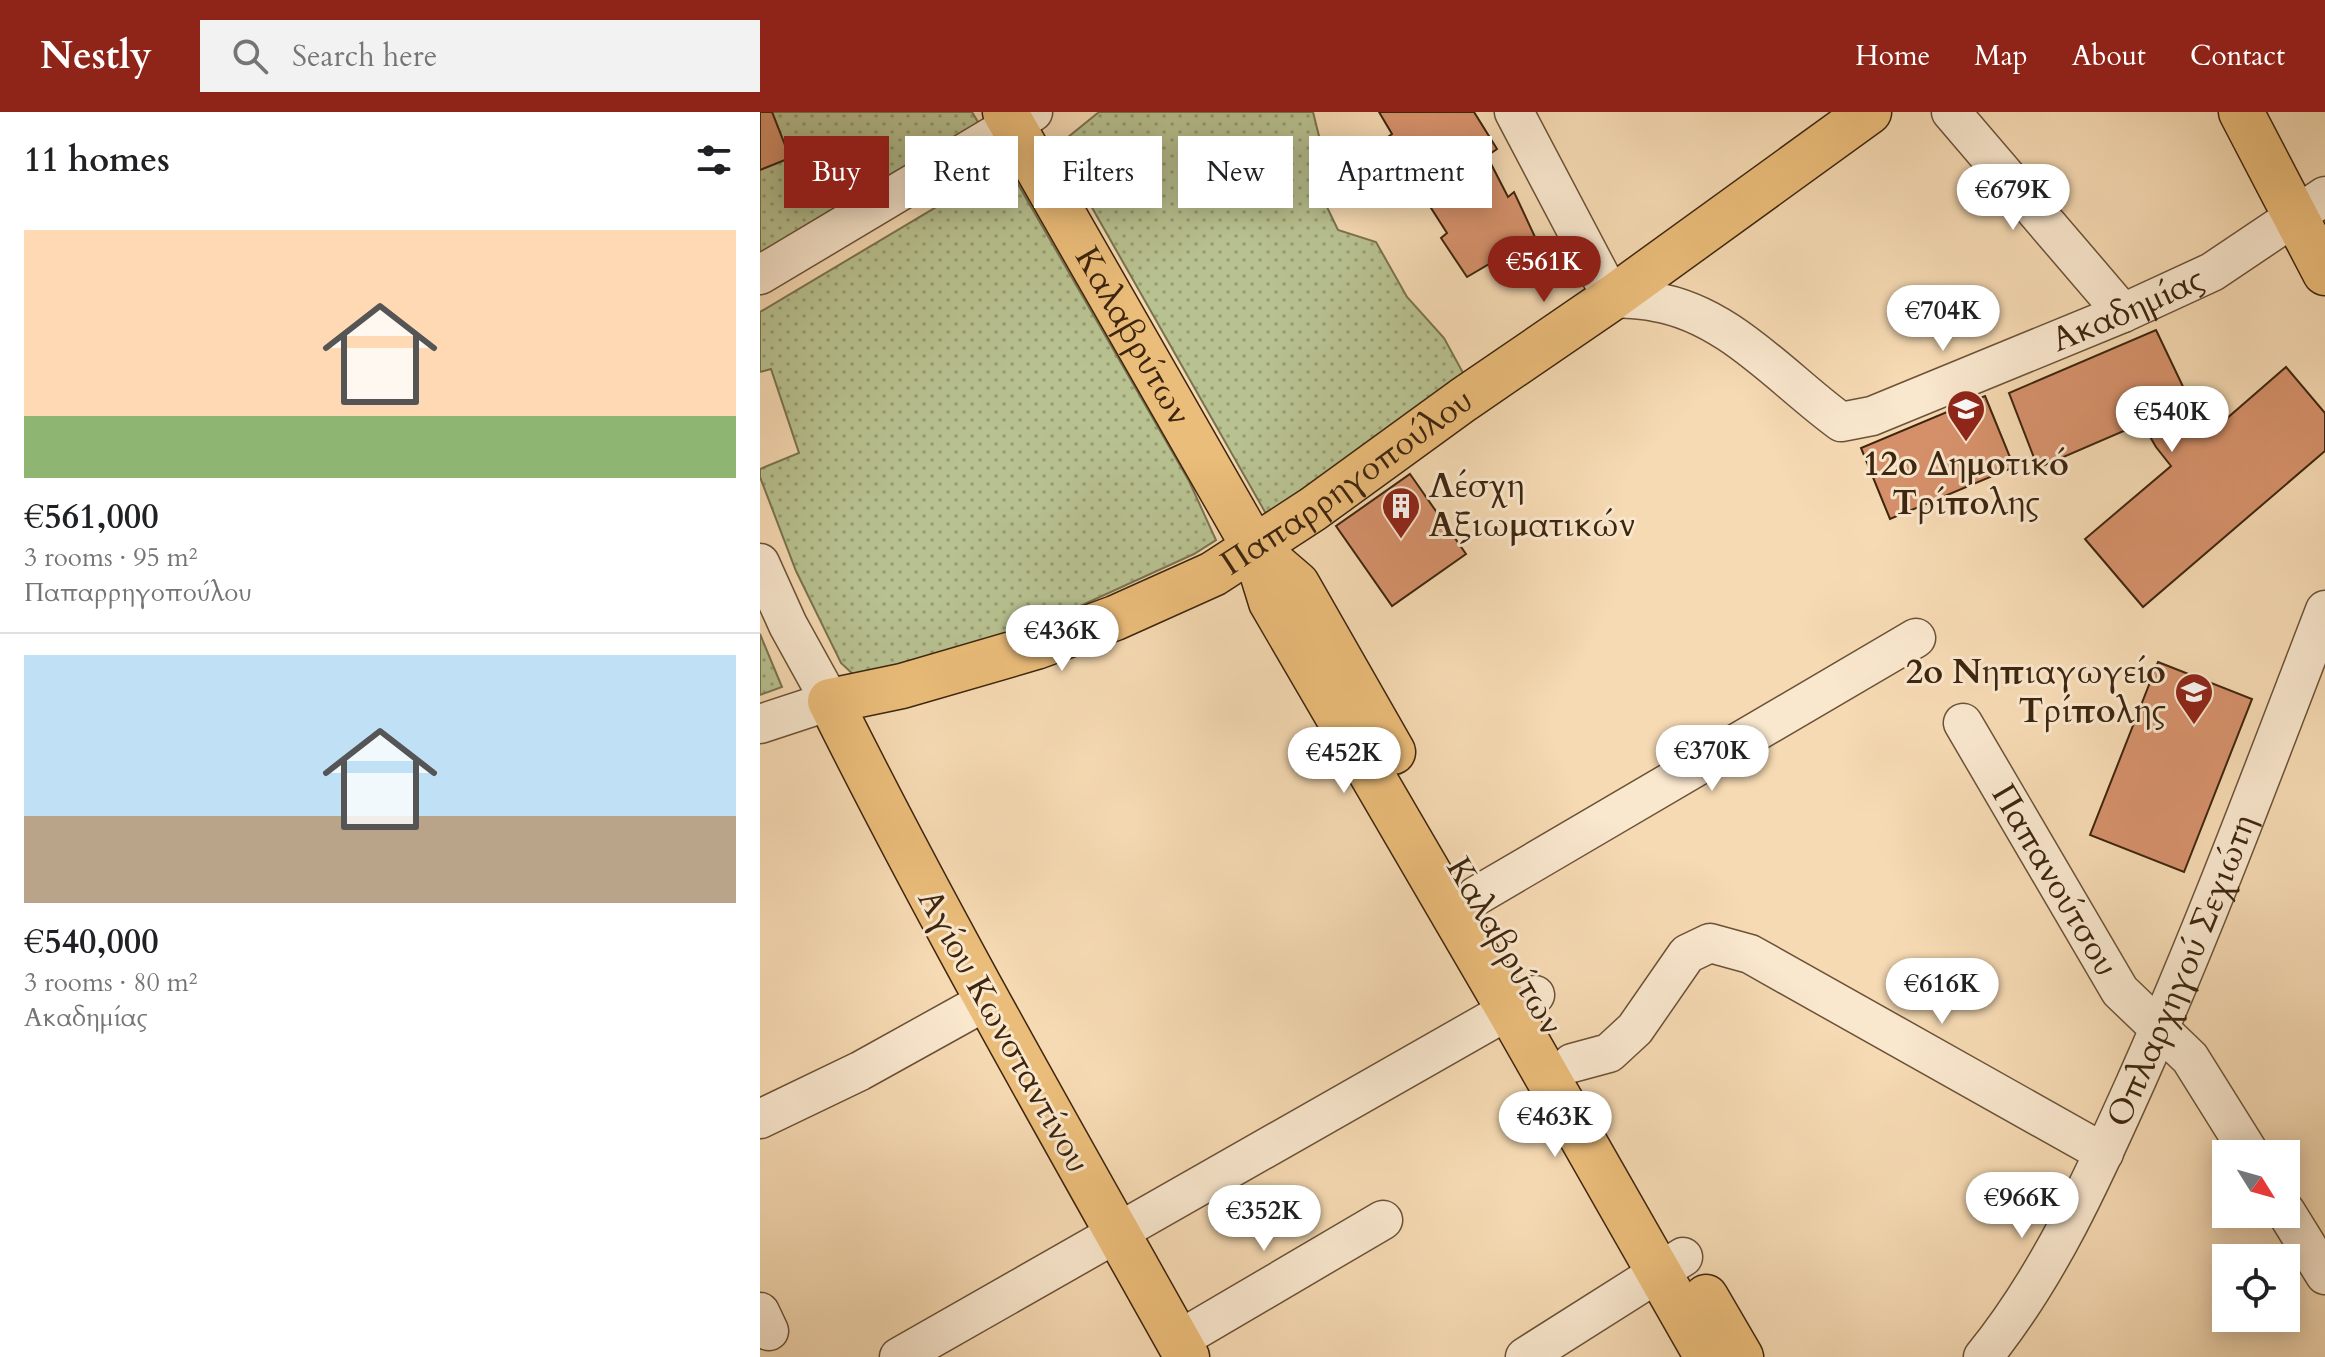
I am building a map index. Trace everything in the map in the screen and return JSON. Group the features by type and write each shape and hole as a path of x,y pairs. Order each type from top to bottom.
{"main road":[{"name":"Παπαρρηγοπούλου","path":"830,701 902,686 1036,647 1115,618 1213,574 1313,509 1869,112"},
{"path":"2241,112 2310,206 2325,273"},
{"name":"Καλαβρύτων","path":"1017,117 1254,547 1271,602 1522,1003 1672,1265 1741,1357"},
{"name":"Καλαβρύτων","path":"1254,547 1297,584 1476,896 1522,1003 1572,1063 1672,1265 1707,1357"},
{"name":"Αγίου Κωνσταντίνου","path":"830,701 902,845 1182,1349"}],"street":[{"path":"1514,112 1612,298"},
{"path":"1951,112 2123,313"},
{"path":"760,275 1017,117"},
{"name":"Ακαδημίας","path":"1612,298 1657,302 1718,326 1841,422 1872,416 2123,313 2212,272 2310,206"},
{"path":"760,563 788,625 830,701"},
{"name":"Οπλαρχηγού Σεχιώτη","path":"1983,1357 2011,1322 2104,1153 2160,1027 2325,610"},
{"path":"1476,896 1916,638"},
{"name":"Παπαρρηγοπούλου","path":"760,724 830,701"},
{"name":"Παπανούτσου","path":"1963,723 2120,991 2190,1058 2241,1140"},
{"path":"1572,1063 1609,1053 1635,1029 1687,954 1710,943 1750,954 2104,1153"},
{"path":"760,1119 860,1071 988,1000"},
{"path":"899,1357 1522,1003"},
{"path":"1182,1349 1383,1220"},
{"path":"2296,1228 2325,1275"},
{"path":"1525,1357 1672,1265"}],"green space":[{"path":"772,112 972,112 984,132 977,136 905,136 905,175 889,183 889,136 784,136 784,143"},
{"path":"1099,112 1313,112 1319,136 1309,136 1309,208 1327,208 1338,230 1376,242 1407,297 1444,338 1468,382 1287,517 1265,512 1092,208 1162,208 1162,136 1069,136"},
{"path":"784,160 784,208 843,208 760,253 760,170"},
{"path":"1018,184 1189,481 1216,540 1194,554 1067,612 890,679 857,678 841,663 796,571 760,477 760,469 799,453 771,369 760,372 760,312 935,208 1018,208"},
{"path":"760,634 782,687 760,695"}],"building":[{"path":"760,112 772,112 784,143 784,160 760,170"},
{"path":"1379,112 1474,112 1489,136 1389,136 1392,134"},
{"path":"1492,166 1508,197 1514,192 1535,237 1467,277 1441,238 1447,233 1431,208 1492,208"},
{"path":"2156,330 2197,416 2210,433 2286,367 2325,413 2325,451 2143,607 2085,539 2171,466 2142,423 2038,468 2009,393"},
{"path":"1985,396 2014,467 1890,519 1861,448"},
{"name":"Λέσχη Αξιωματικών","path":"1410,474 1466,554 1392,606 1336,526"},
{"path":"2158,662 2252,699 2184,872 2090,835"}],"place":[{"name":"12ο Δημοτικό Τρίπολης","path":"1966,443"},
{"name":"Λέσχη Αξιωματικών","path":"1401,540"},
{"name":"2ο Νηπιαγωγείο Τρίπολης","path":"2194,726"}]}
